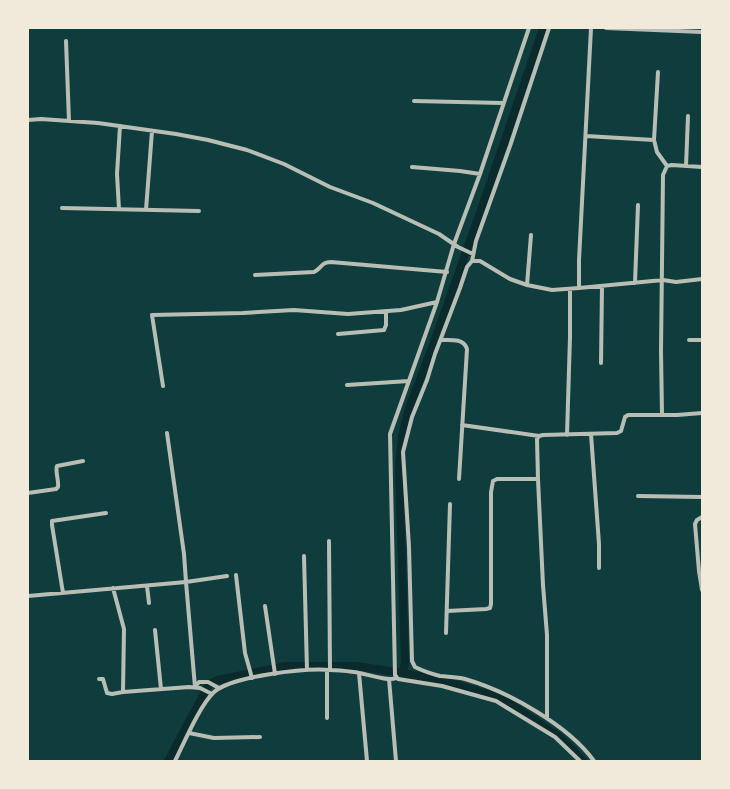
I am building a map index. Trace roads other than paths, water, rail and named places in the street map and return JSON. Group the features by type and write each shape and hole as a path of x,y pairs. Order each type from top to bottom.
{"street":[{"path":"395,676 390,434 437,302 529,28"},
{"path":"549,28 510,146 476,241 472,260 467,267 427,380 412,417 403,452 409,547 412,661 415,667 422,670 440,676 462,678 489,687 546,718 580,744 594,761"},
{"path":"579,288 579,260 591,28"},
{"path":"606,28 702,32"},
{"path":"66,41 69,121"},
{"path":"658,72 654,140 657,152 667,166"},
{"path":"414,101 503,104"},
{"path":"686,166 688,116"},
{"path":"28,120 69,121 120,126 208,140 247,150 284,164 323,184 373,203 439,234 473,254"},
{"path":"119,209 117,174 120,126"},
{"path":"146,210 152,131"},
{"path":"586,136 654,140"},
{"path":"662,415 661,351 663,174 667,166 672,164 702,167"},
{"path":"412,167 480,174"},
{"path":"635,283 638,205"},
{"path":"62,208 199,211"},
{"path":"527,285 531,235"},
{"path":"472,260 480,261 510,279 527,285 552,290 662,280 676,282 702,279"},
{"path":"255,275 314,272 318,270 322,264 331,262 447,272"},
{"path":"600,363 602,286"},
{"path":"567,434 570,289"},
{"path":"164,386 152,316 294,310 348,314 386,311 437,302"},
{"path":"338,334 384,330 386,325 386,311"},
{"path":"441,340 463,342 467,349 459,479"},
{"path":"689,340 702,340"},
{"path":"347,385 409,381"},
{"path":"462,426 539,436 567,434 612,434 621,431 625,417 628,415 702,413"},
{"path":"167,433 184,554 197,688"},
{"path":"591,434 599,544 599,568"},
{"path":"539,436 537,443 538,478 547,635 546,718"},
{"path":"28,493 56,489 58,487 57,466 83,461"},
{"path":"447,611 490,608 491,492 493,481 498,479 538,478"},
{"path":"638,496 702,497"},
{"path":"446,634 450,504"},
{"path":"63,593 52,521 106,513"},
{"path":"702,517 697,520 695,524 702,590"},
{"path":"327,718 329,667 328,540"},
{"path":"304,556 307,669"},
{"path":"28,596 147,586 227,576"},
{"path":"236,576 245,653 251,674"},
{"path":"147,586 149,603"},
{"path":"113,588 124,629 123,692"},
{"path":"265,606 275,672"},
{"path":"155,630 161,688"},
{"path":"174,761 211,693 219,688 251,674 329,667 389,679 395,676 442,686 496,702 556,738 580,761"},
{"path":"359,673 367,761"},
{"path":"99,679 103,679 106,693 112,694 161,688 197,688 211,693"},
{"path":"389,679 396,761"},
{"path":"197,688 199,682 208,682 219,688"},
{"path":"189,732 214,738 260,737"}],"waterway":[{"path":"403,673 405,663 399,467 402,436 409,408 483,204 543,28"},
{"path":"168,761 209,684 218,680 286,666 356,666 436,679 495,696 509,703 560,737 583,761"}]}
